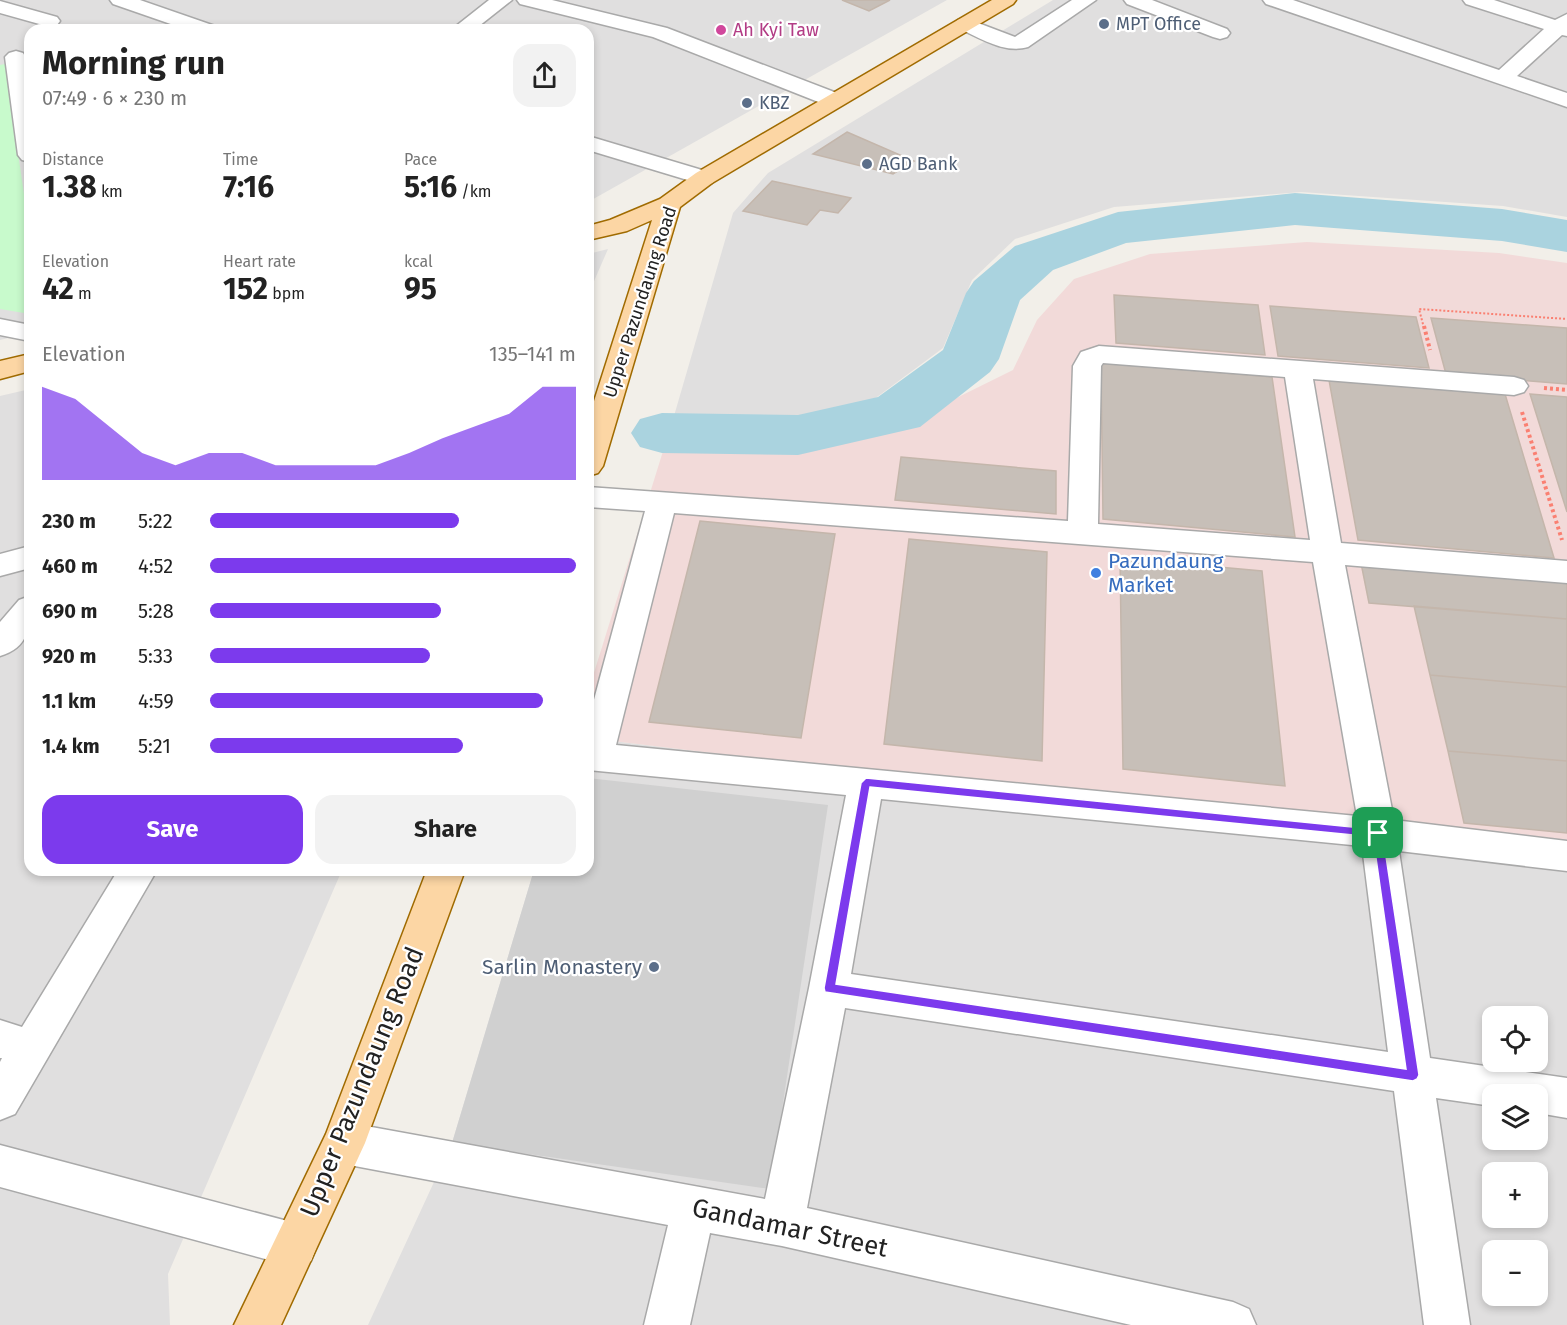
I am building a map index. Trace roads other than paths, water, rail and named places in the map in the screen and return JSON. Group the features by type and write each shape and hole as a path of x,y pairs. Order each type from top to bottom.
{"main road":[{"name":"Upper Pazundaung Road","path":"596,410 669,204 704,178 1006,0"},
{"path":"594,232 618,226 669,204"},
{"path":"0,370 24,364"},
{"name":"Upper Pazundaung Road","path":"257,1325 344,1143 444,876"}],"street":[{"path":"120,0 187,24"},
{"path":"468,24 502,0"},
{"path":"527,0 660,32 834,100"},
{"path":"965,24 1013,44 1021,43 1086,0"},
{"path":"1134,0 1220,33"},
{"path":"1273,0 1567,100"},
{"path":"1473,0 1564,26"},
{"path":"0,7 50,21"},
{"path":"1503,77 1564,26"},
{"path":"15,57 24,116"},
{"path":"594,145 704,178"},
{"path":"0,327 24,332"},
{"path":"1083,533 1087,366 1091,358 1099,354 1514,386"},
{"path":"1298,370 1327,554 1378,833 1447,1325"},
{"path":"594,497 1083,533 1327,554 1565,558"},
{"path":"594,750 662,502"},
{"path":"0,565 24,559"},
{"path":"0,644 24,615"},
{"path":"594,757 1378,833 1567,856"},
{"path":"782,1224 829,988 866,783"},
{"path":"0,1100 16,1044 134,876"},
{"path":"829,988 1567,1098"},
{"name":"Gandamar Street","path":"344,1143 782,1224 1233,1325"},
{"path":"0,1166 295,1245"},
{"path":"667,1325 694,1208"}],"waterway":[{"path":"662,433 798,435 898,413 969,359 994,293 1034,258 1118,228 1295,209 1502,225 1567,236"}],"place":[{"name":"MPT Office","path":"1104,24"},
{"name":"Ah Kyi Taw","path":"721,30"},
{"name":"KBZ","path":"747,103"},
{"name":"AGD Bank","path":"867,164"},
{"name":"Pazundaung Market","path":"1096,573"},
{"name":"Sarlin Monastery","path":"654,967"}]}
